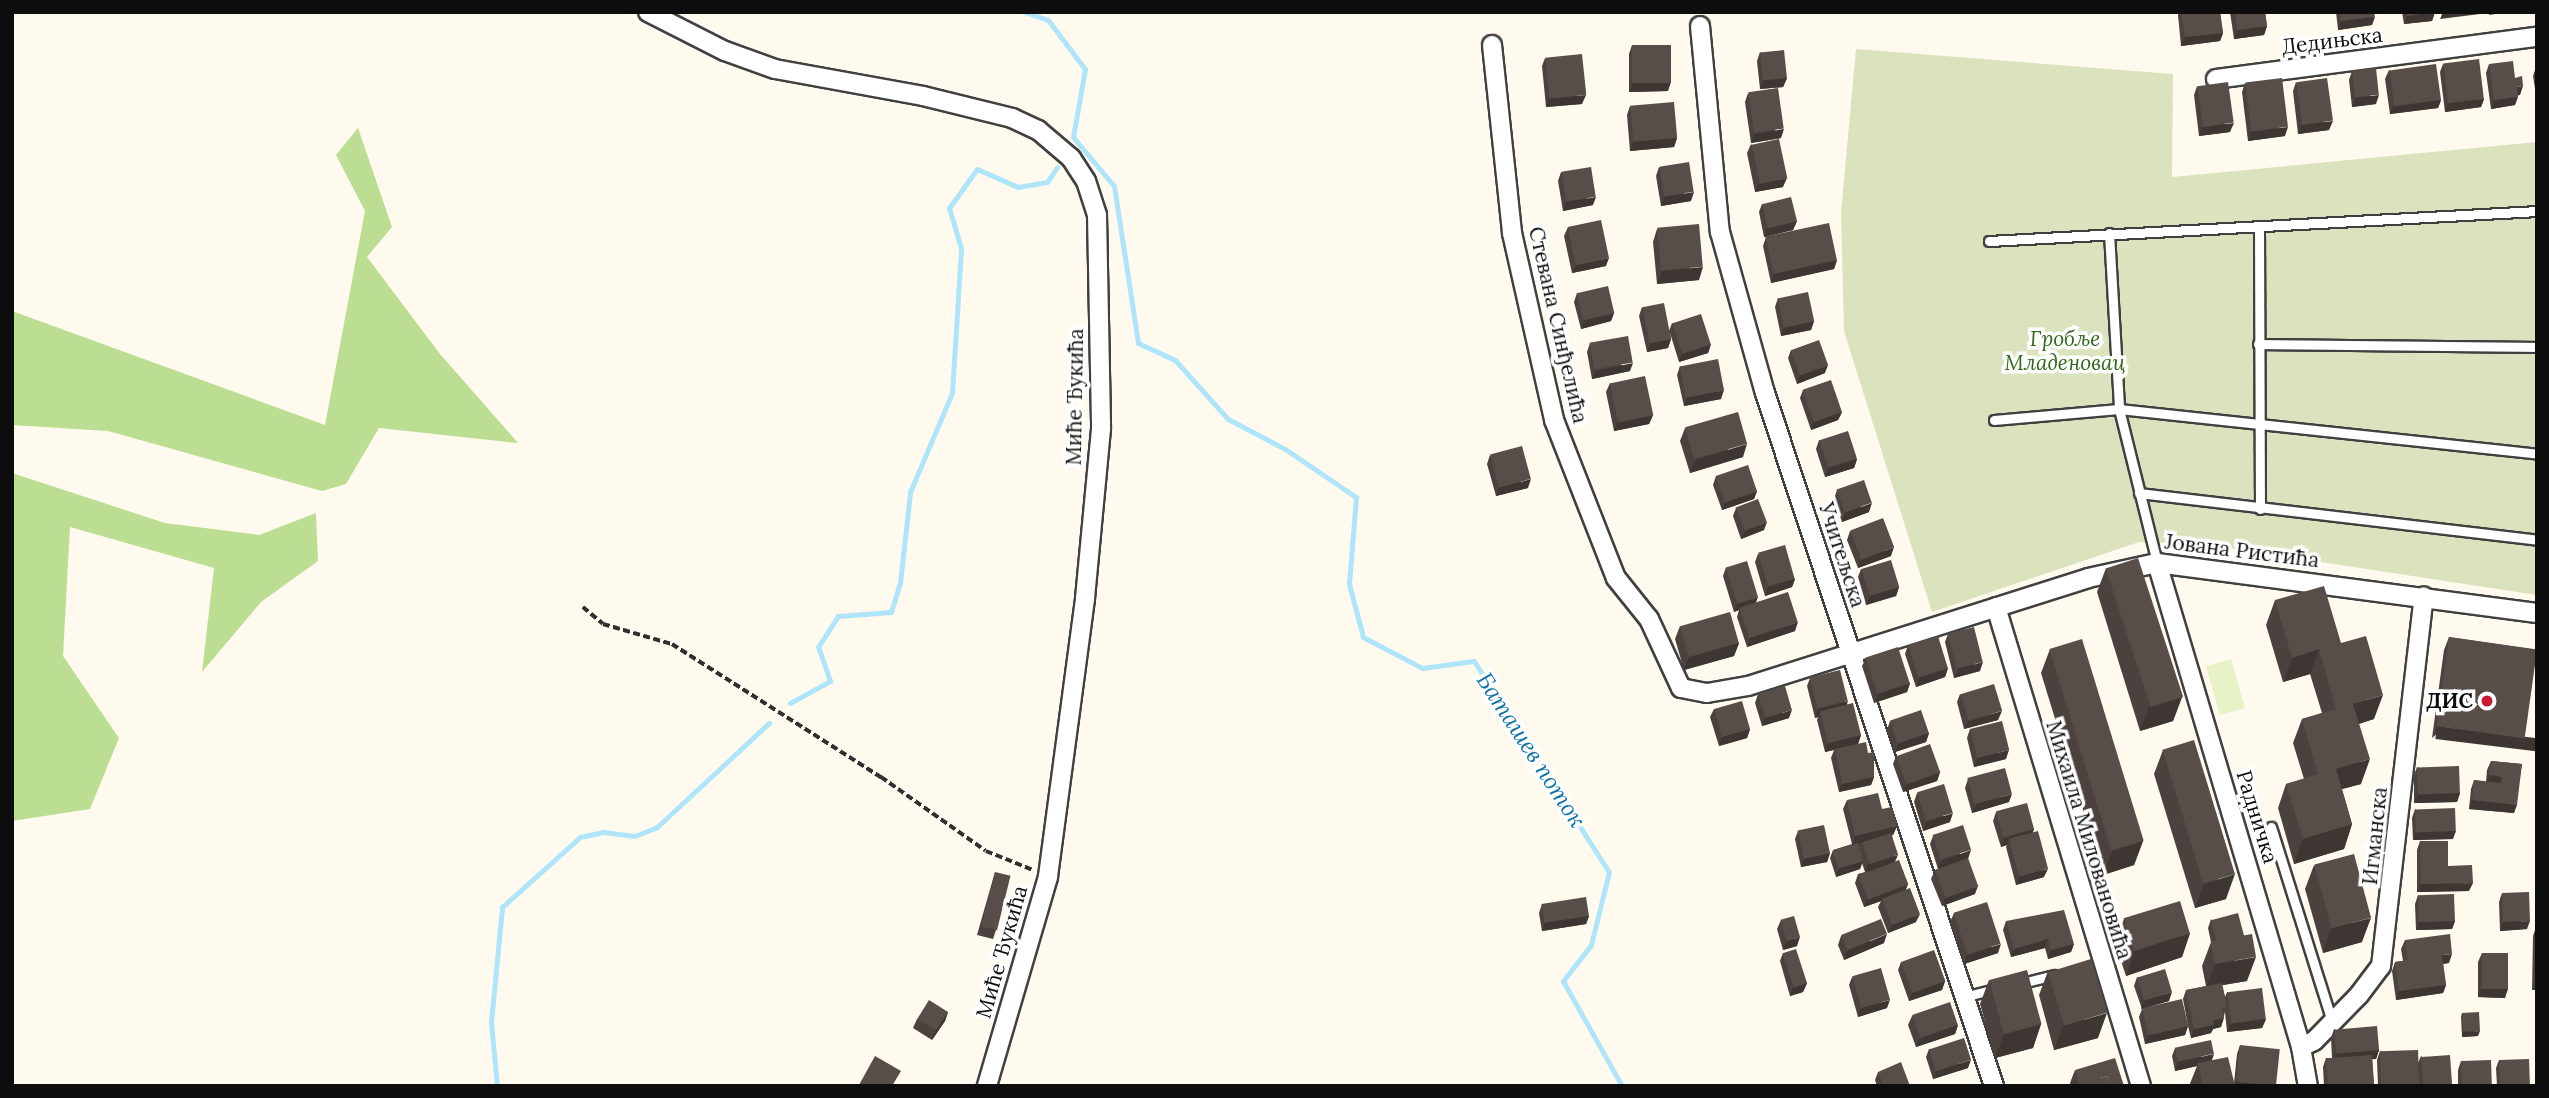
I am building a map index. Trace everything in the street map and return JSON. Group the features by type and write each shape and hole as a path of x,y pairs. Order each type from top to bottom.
{"street":[{"name":"Миће Ђукића","path":"648,12 725,51 775,69 1012,118 1056,143 1086,181 1098,228 1101,429 1085,599 1048,877 987,1086"},
{"name":"Учитељска","path":"1700,26 1720,232 1765,393 1962,997 1994,1086"},
{"name":"Дедињска","path":"2216,79 2537,37"},
{"name":"Стевана Синђелића","path":"1492,45 1503,170 1533,337 1554,420 1616,578 1649,619 1681,688 1707,693 1748,686"},
{"name":"Јована Ристића","path":"1748,686 2088,578 2157,563 2424,596 2537,613"},
{"name":"Радничка","path":"2157,563 2301,1047 2308,1086"},
{"name":"Игманска","path":"2301,1047 2332,1022 2371,983 2386,945 2424,596"},
{"name":"Михаила Миловановића","path":"1996,607 2095,966 2141,1086"}],"lane":[{"path":"1989,241 2537,211"},
{"path":"2259,227 2260,509"},
{"path":"2109,233 2119,409 2157,563"},
{"path":"2258,344 2537,347"},
{"path":"1994,420 2119,409 2537,454"},
{"path":"2139,493 2537,540"},
{"path":"2272,827 2332,1022"},
{"path":"1962,997 2063,973"}],"path":[{"path":"583,607 603,624 673,644 881,777 986,851 1048,877"}],"green space":[{"name":"Гробље Младеновац","path":"1856,49 2173,74 2172,177 2537,142 2537,595 2202,544 2139,542 1932,612 1844,331 1841,213"},
{"path":"358,128 392,227 367,257 440,354 518,443 379,428 346,484 322,491 108,431 12,425 12,311 325,425 365,211 336,155"},
{"path":"12,473 165,523 259,535 316,513 318,561 261,602 202,672 214,568 70,527 63,656 119,738 90,809 12,821"},
{"path":"2231,659 2245,708 2220,715 2206,666"}],"building":[{"path":"2181,12 2220,12 2223,33 2185,37"},
{"path":"2235,12 2265,12 2267,26 2237,30"},
{"path":"2340,12 2374,12 2375,17 2341,21"},
{"path":"2407,12 2435,12 2407,16"},
{"path":"1632,45 1671,45 1671,83 1632,83"},
{"path":"1784,50 1787,78 1763,80 1760,53"},
{"path":"1582,54 1586,95 1549,99 1545,58"},
{"path":"2479,59 2484,99 2448,103 2443,63"},
{"path":"2513,61 2515,78 2522,76 2523,86 2517,87 2518,97 2494,100 2489,64"},
{"path":"2436,64 2441,100 2394,106 2389,71"},
{"path":"2376,68 2379,95 2355,97 2352,71"},
{"path":"2282,78 2288,127 2251,131 2245,83"},
{"path":"2327,78 2333,121 2302,125 2296,82"},
{"path":"2228,82 2234,123 2203,127 2197,86"},
{"path":"1778,88 1784,129 1754,133 1748,92"},
{"path":"1674,102 1677,138 1633,142 1630,106"},
{"path":"1779,139 1787,178 1760,184 1752,145"},
{"path":"1689,162 1694,192 1664,196 1659,167"},
{"path":"1591,167 1596,197 1566,201 1561,172"},
{"path":"1791,197 1797,221 1768,229 1762,204"},
{"path":"1601,220 1609,258 1576,265 1568,227"},
{"path":"1829,223 1837,260 1773,274 1765,237"},
{"path":"1699,224 1703,267 1661,270 1657,228"},
{"path":"1608,286 1614,313 1583,320 1577,293"},
{"path":"1808,292 1814,321 1784,328 1778,298"},
{"path":"1664,303 1671,339 1649,344 1642,307"},
{"path":"1701,314 1711,344 1682,354 1672,323"},
{"path":"1628,336 1633,363 1594,369 1590,343"},
{"path":"1819,340 1828,365 1800,376 1791,350"},
{"path":"1718,359 1724,390 1686,398 1680,366"},
{"path":"1645,376 1653,415 1618,423 1610,383"},
{"path":"1831,380 1842,412 1814,422 1803,390"},
{"path":"1738,412 1747,444 1694,459 1685,427"},
{"path":"1848,431 1857,459 1828,468 1819,440"},
{"path":"1522,446 1531,479 1499,487 1490,455"},
{"path":"1748,465 1757,491 1725,503 1716,476"},
{"path":"1864,480 1872,503 1844,512 1837,489"},
{"path":"1758,499 1767,522 1745,531 1736,508"},
{"path":"1883,518 1894,547 1861,559 1850,531"},
{"path":"1785,545 1795,579 1768,586 1758,553"},
{"path":"2138,558 2183,697 2151,707 2106,569"},
{"path":"1891,560 1899,587 1870,596 1861,569"},
{"path":"1747,561 1758,597 1737,604 1726,567"},
{"path":"2324,586 2341,643 2366,636 2383,695 2353,704 2370,759 2336,769 2352,824 2303,839 2286,784 2318,774 2302,719 2336,709 2319,649 2292,658 2275,600"},
{"path":"1788,592 1798,622 1749,638 1739,608"},
{"path":"1730,612 1739,643 1689,657 1680,626"},
{"path":"1974,627 1983,662 1957,668 1948,634"},
{"path":"1938,636 1948,669 1918,678 1908,645"},
{"name":"ДИС","path":"2449,637 2537,649 2525,739 2436,726"},
{"path":"2082,639 2144,841 2111,851 2049,649"},
{"path":"1898,647 1910,683 1877,694 1866,658"},
{"path":"1840,670 1848,701 1818,709 1810,677"},
{"path":"1994,684 2002,711 1969,721 1961,694"},
{"path":"1785,686 1792,710 1765,718 1758,694"},
{"path":"1742,701 1750,729 1722,737 1714,709"},
{"path":"1853,703 1861,735 1828,743 1820,711"},
{"path":"1921,710 1929,733 1898,743 1890,721"},
{"path":"2002,721 2009,750 1977,758 1970,729"},
{"path":"2194,740 2235,874 2203,884 2162,750"},
{"path":"1866,742 1868,753 1874,752 1874,777 1842,784 1835,749"},
{"path":"1930,744 1940,772 1906,785 1896,756"},
{"path":"2491,761 2522,764 2517,805 2472,800 2474,780 2501,783 2502,777 2489,775"},
{"path":"2459,766 2460,793 2418,794 2417,767"},
{"path":"2005,768 2012,794 1974,804 1967,778"},
{"path":"1944,784 1953,813 1926,821 1917,792"},
{"path":"1878,793 1882,809 1892,807 1897,826 1855,836 1847,800"},
{"path":"2027,803 2034,829 2003,837 1996,811"},
{"path":"2455,808 2456,831 2416,832 2415,809"},
{"path":"1824,825 1830,853 1804,859 1798,831"},
{"path":"1963,825 1971,850 1941,860 1933,835"},
{"path":"2038,831 2048,869 2019,876 2009,839"},
{"path":"1891,833 1898,855 1870,864 1862,842"},
{"path":"2420,841 2448,841 2448,866 2472,865 2473,883 2421,884"},
{"path":"1858,843 1863,861 1838,868 1833,850"},
{"path":"2354,854 2371,918 2331,928 2314,865"},
{"path":"1968,858 1978,886 1945,898 1935,870"},
{"path":"1899,860 1908,884 1868,900 1859,875"},
{"path":"995,872 1011,876 997,930 981,926"},
{"path":"1910,888 1920,914 1892,925 1882,899"},
{"path":"2529,892 2530,921 2503,922 2502,893"},
{"path":"2454,894 2455,921 2419,922 2418,895"},
{"path":"1586,897 1589,916 1545,923 1542,904"},
{"path":"2180,901 2190,934 2134,951 2124,918"},
{"path":"1987,902 2001,944 1967,955 1954,913"},
{"path":"2064,910 2074,944 2051,950 2048,939 2014,949 2006,921"},
{"path":"2238,913 2244,936 2217,943 2211,920"},
{"path":"1794,916 1800,937 1787,941 1781,920"},
{"path":"1881,919 1887,934 1847,950 1841,935"},
{"path":"2537,927 2537,982 2536,982"},
{"path":"2252,934 2256,957 2215,964 2211,941"},
{"path":"2450,934 2452,954 2442,955 2446,985 2399,991 2395,962 2408,960 2405,940"},
{"path":"1796,949 1807,983 1794,988 1783,953"},
{"path":"1934,950 1945,981 1912,993 1901,962"},
{"path":"2482,953 2508,953 2508,989 2482,989"},
{"path":"2091,959 2107,1013 2064,1026 2048,972"},
{"path":"1881,968 1890,1000 1861,1008 1852,976"},
{"path":"2165,969 2172,992 2144,1000 2137,977"},
{"path":"2027,970 2041,1024 2004,1034 1989,980"},
{"path":"2222,983 2227,1007 2222,1008 2224,1018 2213,1020 2214,1025 2194,1029 2186,990"},
{"path":"2262,988 2266,1019 2231,1023 2227,992"},
{"path":"2182,999 2188,1026 2148,1036 2142,1008"},
{"path":"929,1000 948,1012 936,1030 917,1019"},
{"path":"1950,1002 1958,1025 1920,1038 1912,1015"},
{"path":"2479,1012 2480,1031 2463,1032 2462,1013"},
{"path":"2377,1026 2379,1050 2336,1054 2334,1030"},
{"path":"1964,1038 1971,1060 1936,1071 1929,1049"},
{"path":"2211,1040 2214,1054 2178,1061 2175,1048"},
{"path":"2240,1045 2280,1049 2276,1086 2236,1082"},
{"path":"2418,1050 2419,1086 2381,1086 2380,1051"},
{"path":"2372,1055 2374,1086 2328,1086 2326,1058"},
{"path":"2450,1055 2452,1086 2423,1086 2421,1057"},
{"path":"875,1056 901,1071 892,1086 859,1085"},
{"path":"2228,1057 2235,1086 2203,1086 2198,1063"},
{"path":"2115,1058 2124,1086 2110,1086 2107,1076 2080,1086 2075,1070"},
{"path":"2529,1059 2530,1086 2500,1086 2499,1060"},
{"path":"2491,1060 2492,1086 2462,1086 2461,1061"},
{"path":"1901,1062 1910,1086 1884,1086 1878,1072"},
{"path":"2107,1076 2110,1086 2087,1086 2086,1082"}],"waterway":[{"name":"Баташев поток","path":"1025,12 1048,20 1085,69 1073,137 1114,186 1138,343 1175,360 1228,419 1285,449 1356,497 1349,584 1363,637 1422,668 1474,661 1609,872 1591,945 1563,981 1622,1086"},
{"path":"790,703 830,681 818,647 838,616 891,612 900,583 910,492 952,393 961,248 949,208 977,169 1018,187 1047,182 1057,167"},
{"path":"497,1086 491,1022 502,907 580,837 603,832 635,836 657,827 769,723"}],"place":[{"name":"ДИС","path":"2487,701"}]}
